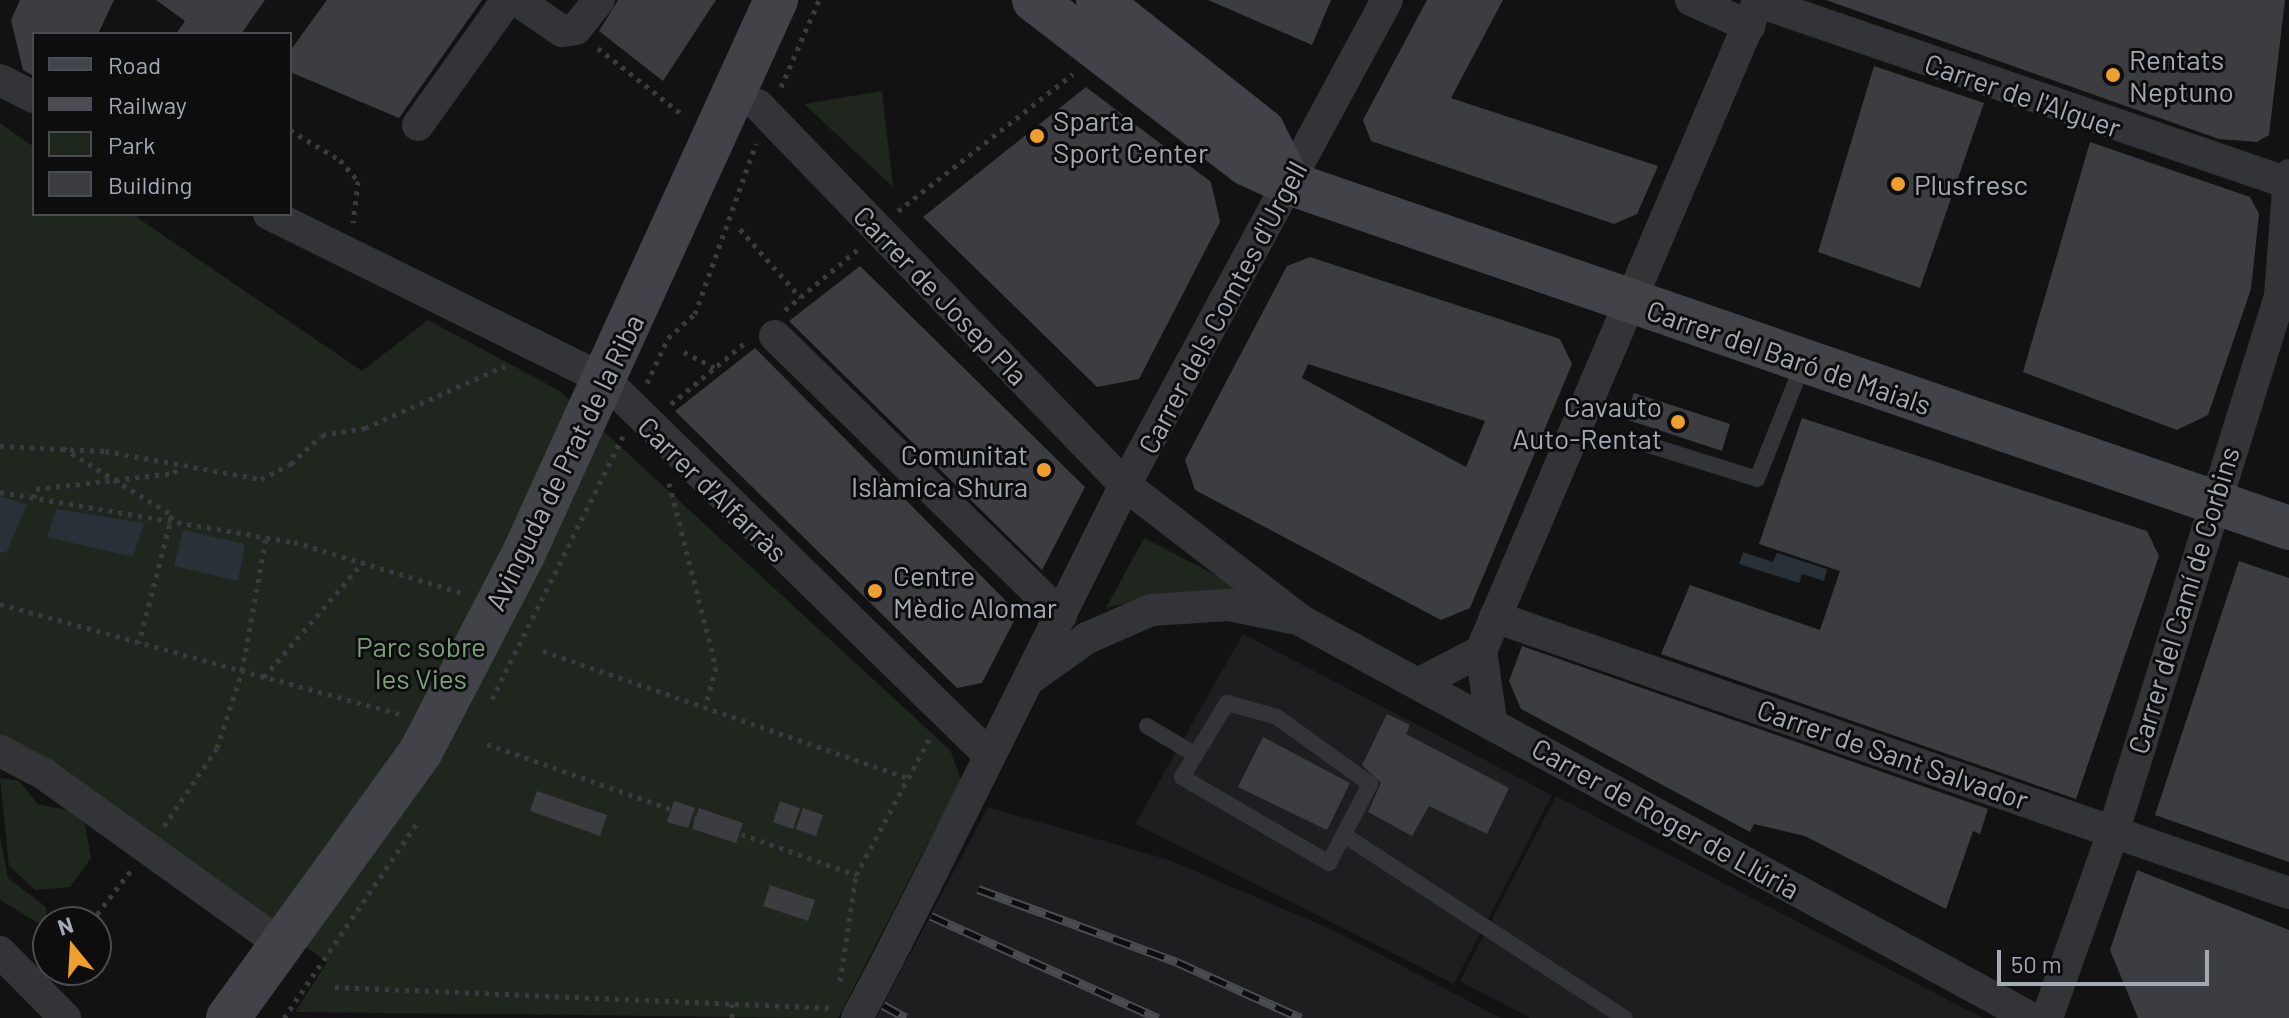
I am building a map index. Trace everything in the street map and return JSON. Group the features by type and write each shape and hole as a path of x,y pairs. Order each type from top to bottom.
{"main road":[{"name":"Avinguda de Prat de la Riba","path":"228,1018 285,947 421,751 614,391 776,0"},
{"name":"Avinguda de Prat de la Riba","path":"267,1018 426,786 614,391 758,105 805,0"},
{"name":"Carrer del Baró de Maials","path":"1034,0 1247,164 1289,183 1803,363 2289,528"},
{"path":"1098,0 1263,131 1289,183"}],"street":[{"path":"418,125 507,0"},
{"path":"517,0 569,30 599,0"},
{"name":"Carrer dels Comtes d'Urgell","path":"857,1018 1125,485 1387,0"},
{"name":"Carrer de l'Alguer","path":"1691,0 1756,9 2288,183"},
{"path":"1491,720 1481,651 1756,9"},
{"path":"0,80 32,96"},
{"name":"Carrer de Josep Pla","path":"758,105 1125,485"},
{"name":"Carrer del Camí de Corbins","path":"2047,1018 2114,830 2212,500 2279,330 2284,297 2289,175"},
{"name":"Carrer d'Alfarràs","path":"273,216 614,391 989,755"},
{"path":"775,336 1061,615"},
{"name":"Carrer de Roger de Llúria","path":"1125,485 1300,620 1422,682 2031,1018"},
{"name":"Carrer de Roger de Llúria","path":"1029,680 1087,638 1151,610 1229,605 1300,620"},
{"name":"Carrer de Sant Salvador","path":"1495,617 2289,893"},
{"path":"1422,682 1481,651"},
{"path":"0,751 106,816 285,947"},
{"path":"0,952 65,1018"}],"lane":[{"path":"1636,441 1757,479 1803,363"},
{"path":"1227,703 1277,717 1370,784 1344,835 1329,863 1182,777 1227,703"},
{"path":"1147,726 1196,755"},
{"path":"1344,835 1625,1018"}],"path":[{"path":"569,30 689,119"},
{"path":"891,216 1101,52"},
{"path":"292,131 340,160 358,181 353,223 336,247"},
{"path":"740,229 800,297"},
{"path":"684,352 715,368"},
{"path":"0,446 63,448 261,479 291,464 322,435 365,428 505,366"},
{"path":"63,448 110,480 172,515 139,643"},
{"path":"34,498 36,489 174,473 180,465"},
{"path":"668,482 716,667 705,708"},
{"path":"0,492 266,537 364,561 462,593"},
{"path":"186,794 217,748 242,671 266,537"},
{"path":"264,677 364,561"},
{"path":"0,604 400,714"},
{"path":"543,651 908,778"},
{"path":"335,987 836,1009 856,875 934,730"},
{"path":"487,744 856,875"},
{"path":"732,1004 732,1018"}],"shaded area":[{"path":"0,496 27,504 6,553 0,552"},
{"path":"56,509 144,523 133,557 47,537"},
{"path":"183,530 245,544 238,581 174,566"},
{"path":"1743,552 1773,562 1777,553 1827,569 1824,581 1802,574 1799,583 1739,564"},
{"path":"1243,634 1552,795 1454,984 1135,824"},
{"path":"1556,796 1983,1018 1530,1018 1460,981"},
{"path":"988,807 1169,860 1337,932 1501,1018 876,1018"}],"green space":[{"path":"882,91 893,187 804,104"},
{"name":"Parc sobre les Vies","path":"0,123 32,146 32,216 135,216 362,371 428,320 560,391 950,750 961,779 838,1018 295,1012 327,962 87,789 0,741"},
{"path":"1144,538 1235,585 1232,594 1163,594 1106,608"},
{"path":"0,778 19,781 38,804 71,811 85,824 91,858 70,887 35,890 9,866"},
{"path":"0,836 8,878 45,906 32,906 32,919 0,900"}],"building":[{"path":"20,0 114,0 99,32 32,32 32,75 23,70 11,20"},
{"path":"156,0 265,0 242,32 177,32 185,21"},
{"path":"327,0 482,0 399,118 292,73 292,48"},
{"path":"618,0 716,0 663,81 599,31"},
{"path":"1208,0 1331,0 1312,45"},
{"path":"1427,0 1503,0 1451,98 1658,166 1637,214 1614,224 1371,141 1363,120"},
{"name":"Rentats Neptuno","path":"1826,0 2285,0 2269,135 2257,142 2219,139"},
{"name":"Plusfresc","path":"1874,66 1984,103 1920,288 1818,252"},
{"path":"1086,87 1211,182 1220,222 1139,379 1097,387 923,217"},
{"path":"2090,142 2250,197 2259,214 2251,289 2208,415 2177,430 2023,372"},
{"path":"1310,257 1560,339 1572,364 1470,608 1441,620 1195,490 1185,460 1287,266","holes":["1308,364 1485,421 1466,467 1302,378"]},
{"path":"860,266 1085,487 1042,570 789,321"},
{"path":"755,348 1018,613 982,683 957,688 675,411"},
{"name":"Cavauto Auto-Rentat","path":"1634,393 1730,424 1722,451 1625,419"},
{"path":"1802,418 2147,531 2159,556 2076,799 1661,654 1690,585 1820,630 1840,571 1759,544"},
{"path":"2239,561 2289,578 2289,862 2155,815"},
{"path":"1522,646 1988,809 1980,834 1973,831 1946,909 1805,836 1754,824 1750,832 1521,709 1509,681"},
{"path":"1387,714 1410,725 1406,734 1509,788 1487,834 1429,806 1412,836 1368,812 1381,783 1362,765"},
{"path":"1263,737 1350,783 1327,830 1238,787"},
{"path":"537,791 607,815 600,836 530,811"},
{"path":"674,801 695,808 688,828 667,822"},
{"path":"780,801 800,808 793,829 773,822"},
{"path":"699,808 743,823 736,843 692,829"},
{"path":"803,808 823,815 816,836 796,829"},
{"path":"2137,870 2289,930 2289,1018 2138,1018 2110,950"},
{"path":"770,885 815,900 808,921 763,906"}],"railway":[{"path":"978,889 1177,962 1301,1018"},
{"path":"931,916 1158,1018"},
{"path":"883,1005 906,1018"}],"place":[{"name":"Rentats Neptuno","path":"2113,75"},
{"name":"Sparta Sport Center","path":"1037,136"},
{"name":"Plusfresc","path":"1898,184"},
{"name":"Cavauto Auto-Rentat","path":"1678,422"},
{"name":"Comunitat Islàmica Shura","path":"1044,470"},
{"name":"Centre Mèdic Alomar","path":"875,591"}]}
